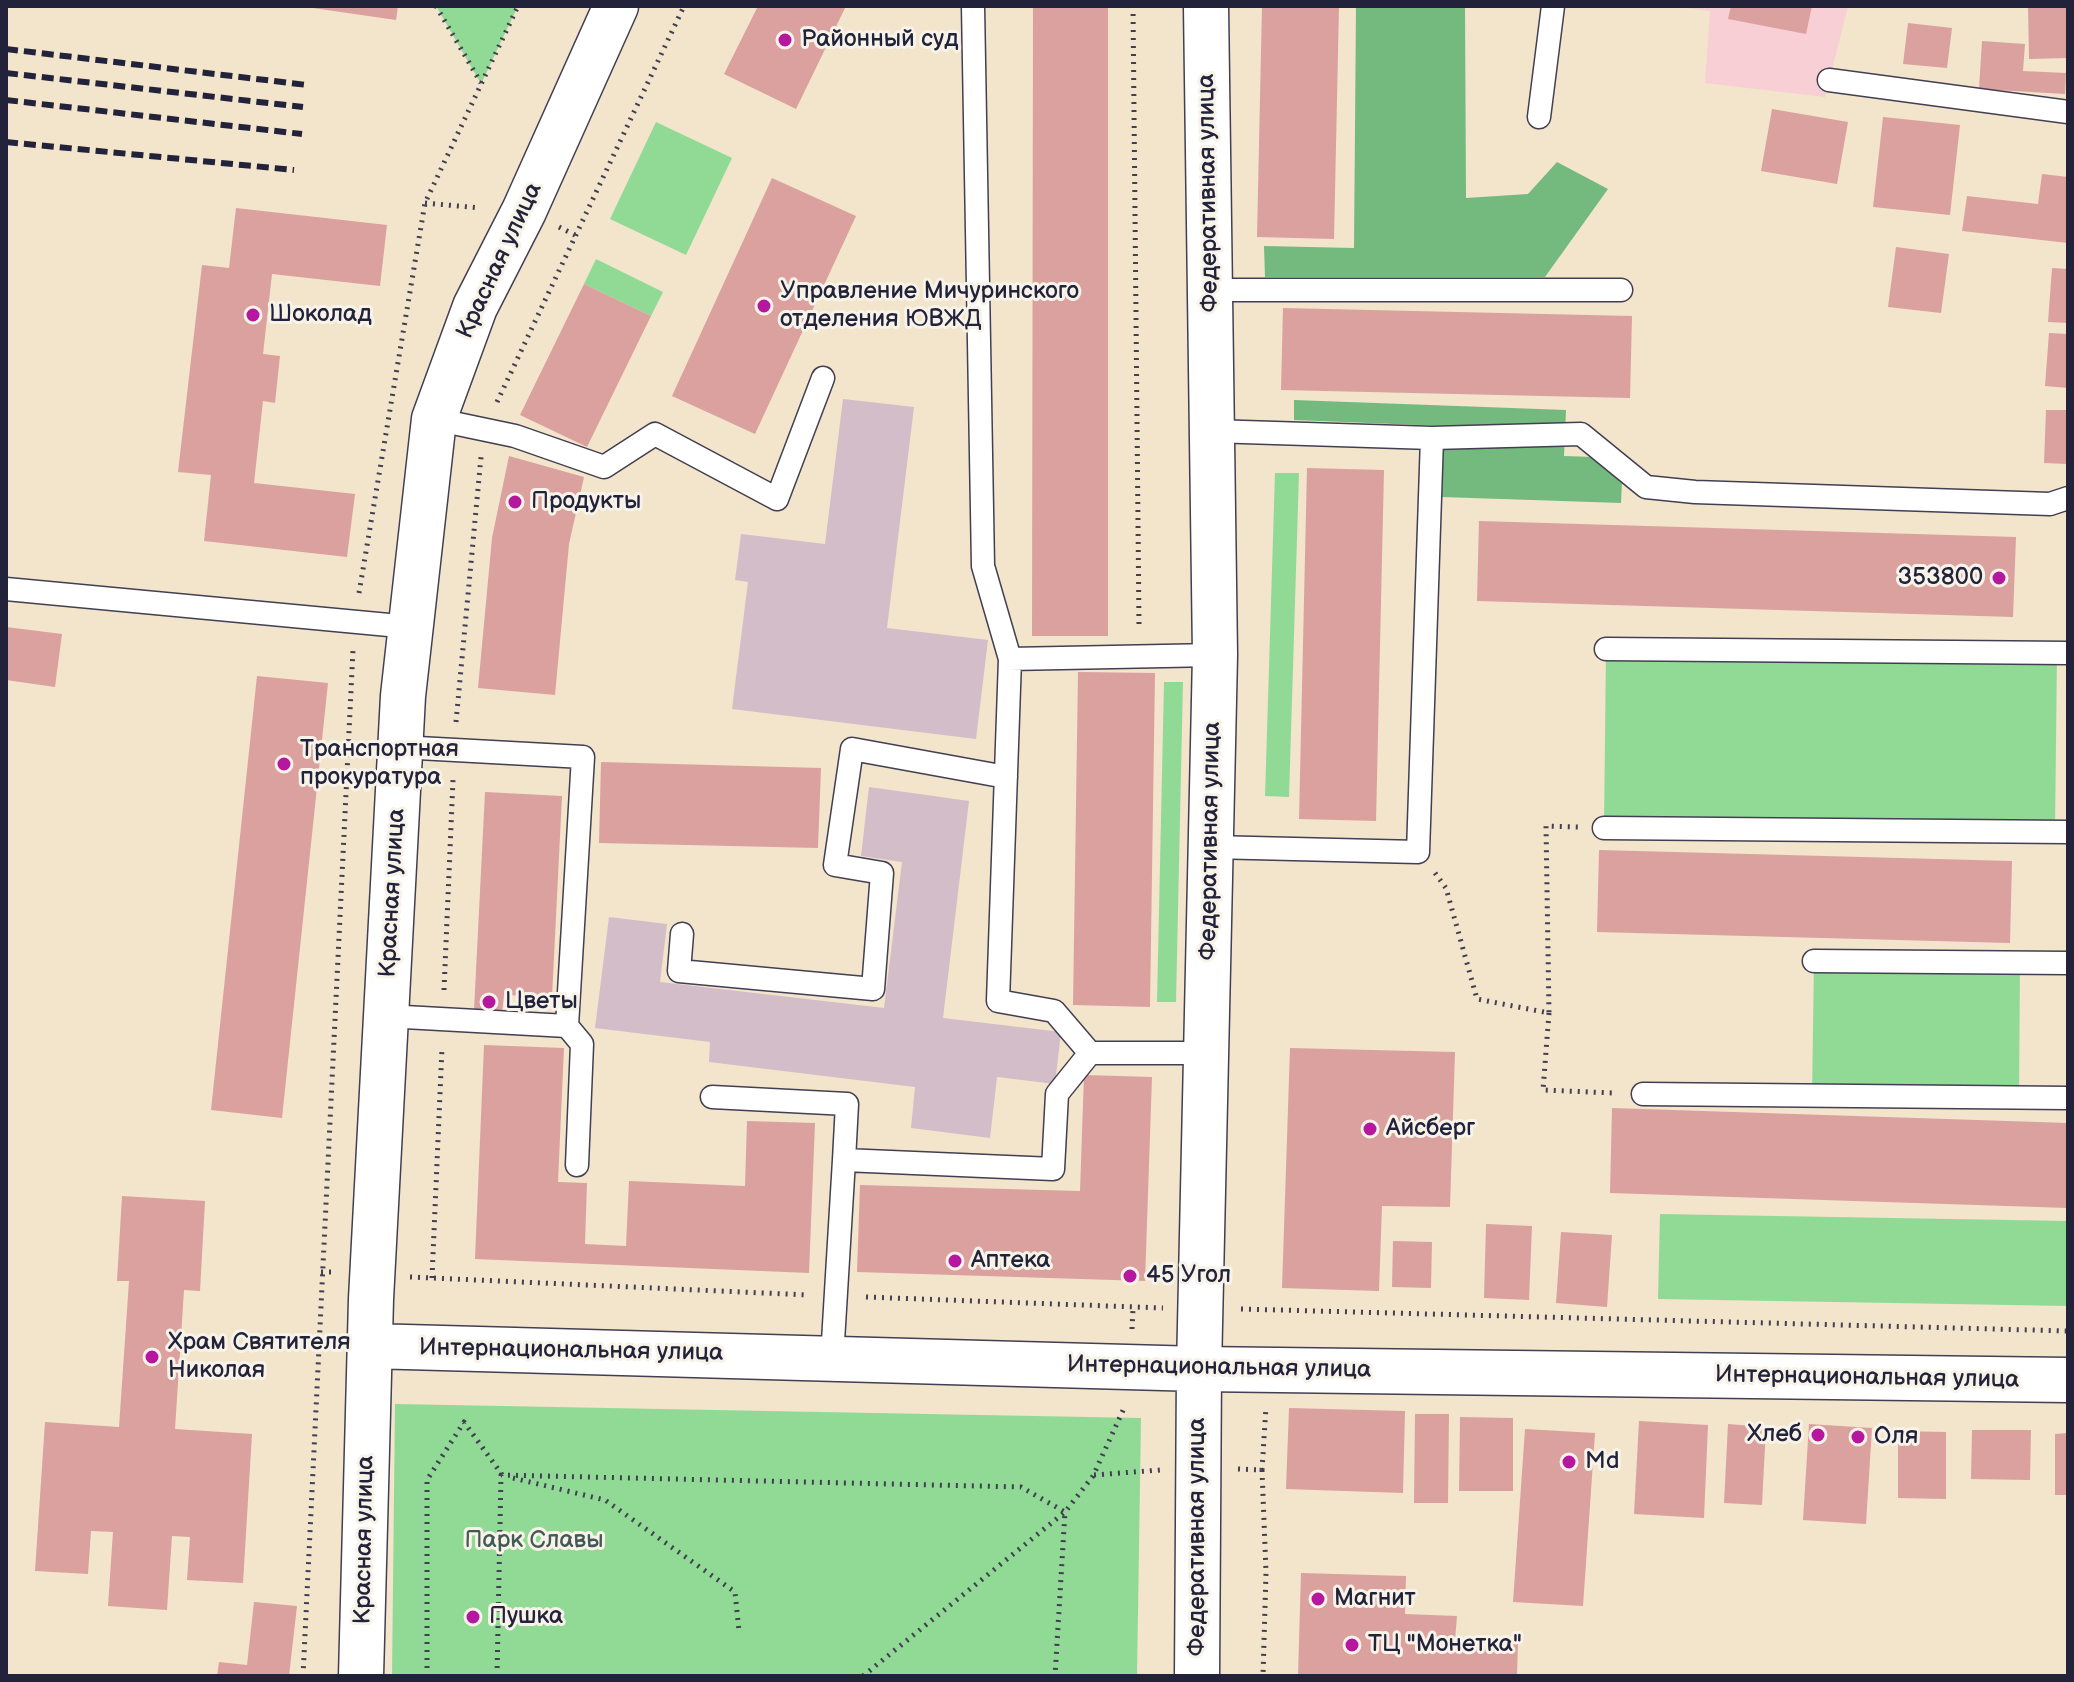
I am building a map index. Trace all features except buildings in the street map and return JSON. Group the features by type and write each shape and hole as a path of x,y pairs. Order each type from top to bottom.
{"main road":[{"name":"Красная улица","path":"361,1676 370,1346 400,747 410,627 434,419 475,307 524,211 616,6"},
{"name":"Федеративная улица","path":"1197,1676 1199,1369 1215,655 1206,6"},
{"name":"Интернациональная улица","path":"370,1346 1199,1369 2068,1380"}],"lane":[{"path":"973,6 983,566 1010,659 998,1001 1054,1011 1090,1053 1207,1053"},
{"path":"1539,117 1553,6"},
{"path":"1829,80 2068,112"},
{"path":"1210,290 1621,290"},
{"path":"434,419 515,436 604,467 655,434 777,499 823,378"},
{"path":"1212,431 1432,438 1581,434 1646,487 1695,492 2050,504 2068,498"},
{"path":"1211,847 1418,852 1432,438"},
{"path":"6,589 410,627"},
{"path":"1606,649 2068,653"},
{"path":"1010,659 1215,655"},
{"path":"400,747 583,757 567,1026 582,1044 577,1165"},
{"path":"682,934 679,971 873,989 882,873 835,865 852,749 1006,777"},
{"path":"1604,828 2068,832"},
{"path":"1814,961 2068,963"},
{"path":"386,1016 567,1026"},
{"path":"844,1160 1053,1169 1057,1094 1090,1053"},
{"path":"1643,1094 2068,1098"},
{"path":"712,1097 847,1104 832,1358"}],"path":[{"path":"436,6 481,84"},
{"path":"432,1278 458,683 484,429 684,6"},
{"path":"1133,6 1139,656"},
{"path":"1604,828 1546,826 1549,1013 1543,1090 1643,1094"},
{"path":"1418,852 1446,888 1477,999 1549,1013"},
{"path":"863,1676 1065,1512 1093,1476 1125,1412 1131,1366"},
{"path":"427,1676 427,1480 464,1422 501,1475 497,1676"},
{"path":"1093,1476 1199,1467 1262,1470 1266,1572 1263,1676"},
{"path":"501,1475 1021,1487 1065,1512"},
{"path":"501,1475 605,1500 735,1592 739,1631"},
{"path":"1055,1676 1065,1512"}],"shaded area":[{"path":"1669,6 1848,6 1825,97 1705,83 1710,11"},
{"path":"843,399 914,407 887,628 988,640 976,739 732,709 748,582 735,580 741,534 825,544"},
{"path":"869,787 969,801 943,1018 1061,1032 1055,1084 997,1077 990,1138 911,1128 915,1087 709,1062 710,1042 595,1028 609,917 667,924 660,982 884,1008 902,862 861,856"}],"green space":[{"path":"436,6 518,6 481,84"},
{"path":"1356,6 1465,6 1466,198 1528,194 1557,162 1608,189 1545,277 1265,277 1264,246 1354,248"},
{"path":"656,122 732,158 686,255 610,219"},
{"path":"596,259 663,292 651,316 584,284"},
{"path":"1294,400 1566,410 1564,456 1623,458 1621,503 1442,497 1444,426 1294,420"},
{"path":"1275,473 1299,473 1289,797 1265,796"},
{"path":"1606,649 2057,653 2055,832 1604,828"},
{"path":"1164,682 1183,682 1176,1002 1157,1002"},
{"path":"1814,961 2020,963 2019,1097 1812,1096"},
{"path":"1660,1214 2068,1221 2068,1306 1658,1299"},
{"name":"Парк Славы","path":"395,1404 1141,1418 1137,1676 392,1676"}],"railway":[{"path":"6,49 307,85"},
{"path":"6,73 303,107"},
{"path":"6,100 302,134"},
{"path":"6,142 294,170"}],"place":[{"name":"Районный суд","path":"785,40"},
{"name":"Управление Мичуринского отделения ЮВЖД","path":"764,306"},
{"name":"Шоколад","path":"253,315"},
{"name":"Продукты","path":"515,502"},
{"name":"353800","path":"1999,578"},
{"name":"Транспортная прокуратура","path":"284,764"},
{"name":"Цветы","path":"489,1002"},
{"name":"Айсберг","path":"1370,1129"},
{"name":"Аптека","path":"955,1261"},
{"name":"45 Угол","path":"1130,1276"},
{"name":"Храм Святителя Николая","path":"152,1357"},
{"name":"Хлеб","path":"1818,1435"},
{"name":"Оля","path":"1858,1437"},
{"name":"Md","path":"1569,1462"},
{"name":"Магнит","path":"1318,1599"},
{"name":"Пушка","path":"473,1617"},
{"name":"ТЦ \"Монетка\"","path":"1352,1645"}]}
